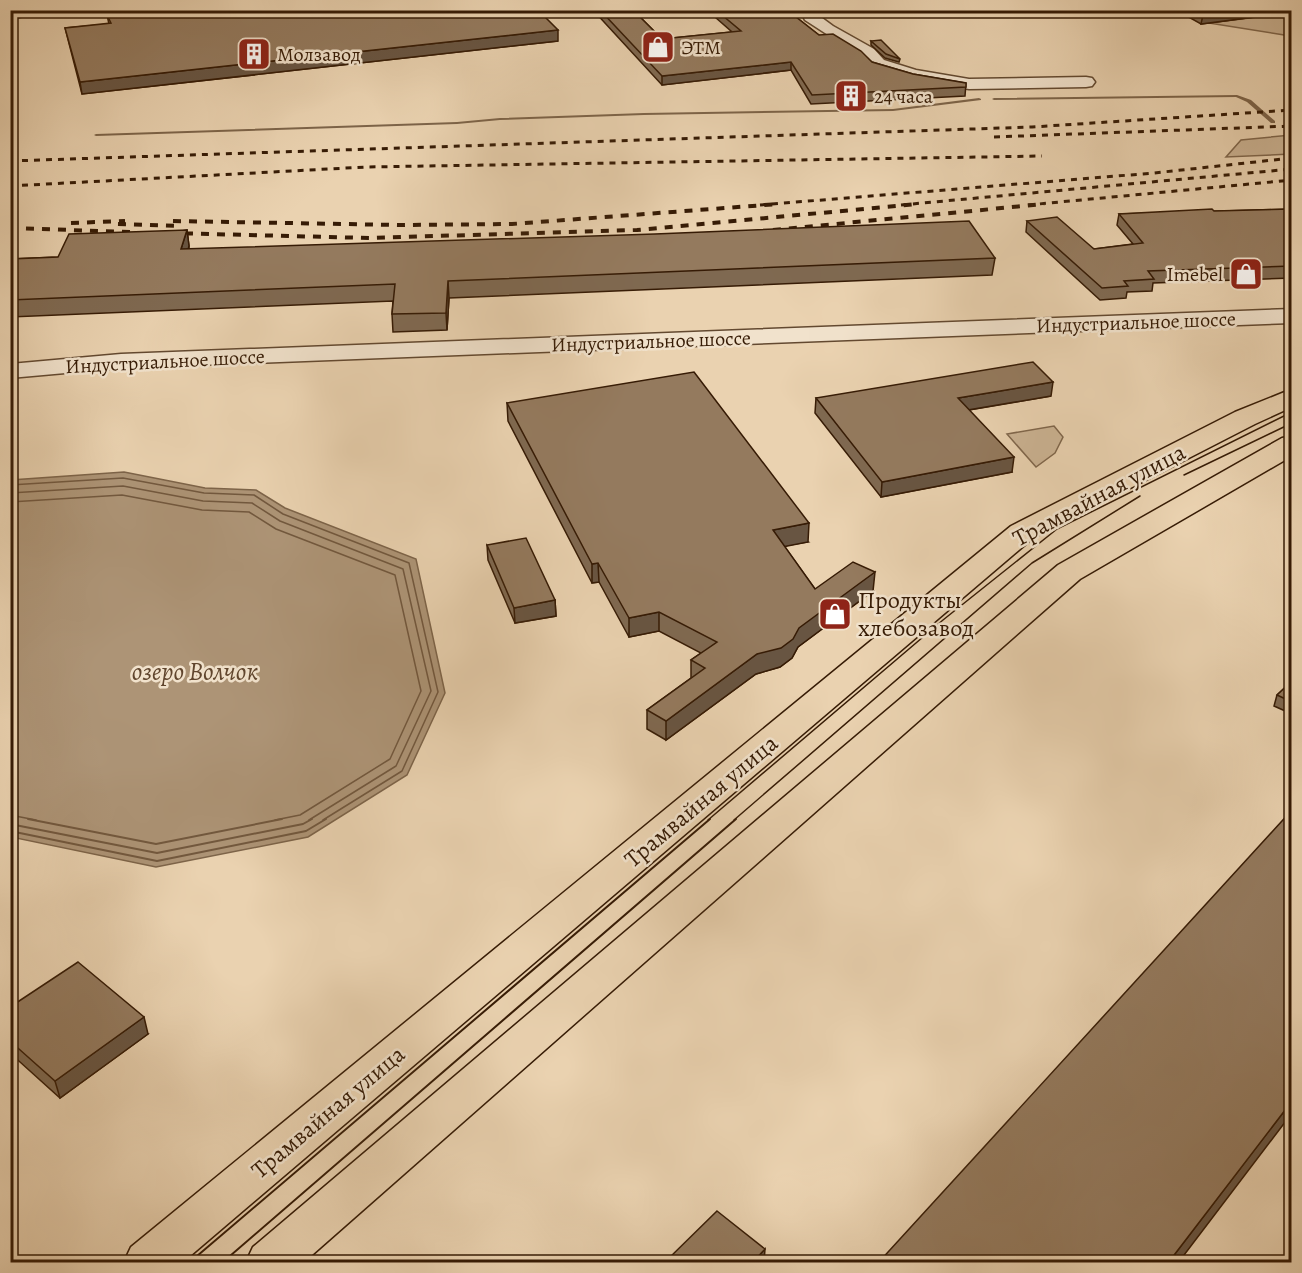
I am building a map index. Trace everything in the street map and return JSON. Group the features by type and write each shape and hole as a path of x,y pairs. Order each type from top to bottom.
{"main road":[{"path":"11,11 34,10"},
{"name":"Трамвайная улица","path":"148,1263 1022,532 1245,418 1292,397"},
{"name":"Трамвайная улица","path":"270,1263 1069,572 1292,444"}],"street":[{"path":"808,10 811,17 827,29 868,52 878,64 913,75 969,84 1086,82"},
{"name":"Индустриальное шоссе","path":"10,371 121,361 1292,315"}],"shaded area":[{"path":"1291,13 1291,36 1209,23"},
{"path":"1291,135 1291,154 1226,157 1241,140"},
{"path":"1054,426 1063,437 1055,453 1036,467 1007,434"}],"water":[{"name":"озеро Волчок","path":"124,472 205,488 256,490 285,508 416,559 445,693 407,775 308,837 156,867 11,837 11,480"}],"building":[{"name":"Молзавод","path":"152,10 180,10 182,14 218,10 538,10 558,30 80,82 65,28 111,23 107,15"},
{"path":"600,10 633,10 662,39 741,31 716,10 787,10 819,35 833,34 861,51 872,62 913,74 966,83 966,87 812,95 791,62 662,76"},
{"path":"881,40 900,59 886,54 871,41"},
{"path":"1212,209 1214,211 1292,209 1292,266 1148,271 1154,279 1124,281 1128,286 1102,288 1027,221 1057,217 1094,249 1143,243 1119,214"},
{"path":"969,221 995,258 448,281 446,313 392,314 395,284 10,300 10,259 58,257 69,234 187,230 181,249 655,234"},
{"path":"1033,362 1053,382 958,398 1014,457 882,482 816,398"},
{"path":"694,372 809,523 773,530 815,589 853,562 875,572 799,628 793,639 781,648 757,654 666,721 647,710 705,668 691,660 717,642 659,612 629,618 598,563 592,564 507,403"},
{"path":"526,538 555,600 514,608 487,545"},
{"path":"1292,681 1292,702 1277,695"},
{"path":"1292,810 1292,1101 1168,1263 878,1263"},
{"path":"78,962 144,1017 55,1081 10,1041 10,1007"},
{"path":"717,1211 765,1249 752,1263 664,1263"}],"waterway":[{"path":"994,99 1237,96 1249,101 1273,122"},
{"path":"96,135 457,123 500,119 644,114 893,110 979,99"}],"tram line":[{"path":"708,820 943,620 1057,529 1292,412"},
{"path":"1184,475 1292,423"},
{"path":"734,820 1032,563 1140,496"},
{"path":"190,1262 710,819"},
{"path":"223,1262 736,819"}],"railway":[{"path":"10,161 1032,127 1292,110"},
{"path":"994,137 1292,126"},
{"path":"10,186 366,167 1042,156"},
{"path":"760,205 1154,173 1292,158"},
{"path":"901,205 1292,169"},
{"path":"1028,205 1292,180"},
{"path":"173,221 399,225 512,224 778,204"},
{"path":"169,233 369,238 637,230 917,204"},
{"path":"773,230 1044,204"},
{"path":"71,223 125,221"},
{"path":"118,224 181,226"},
{"path":"10,228 130,232"}],"place":[{"name":"ЭТМ","path":"658,47"},
{"name":"Молзавод","path":"254,54"},
{"name":"24 часа","path":"851,96"},
{"name":"Imebel","path":"1246,274"},
{"name":"Продукты хлебозавод","path":"835,614"}]}
